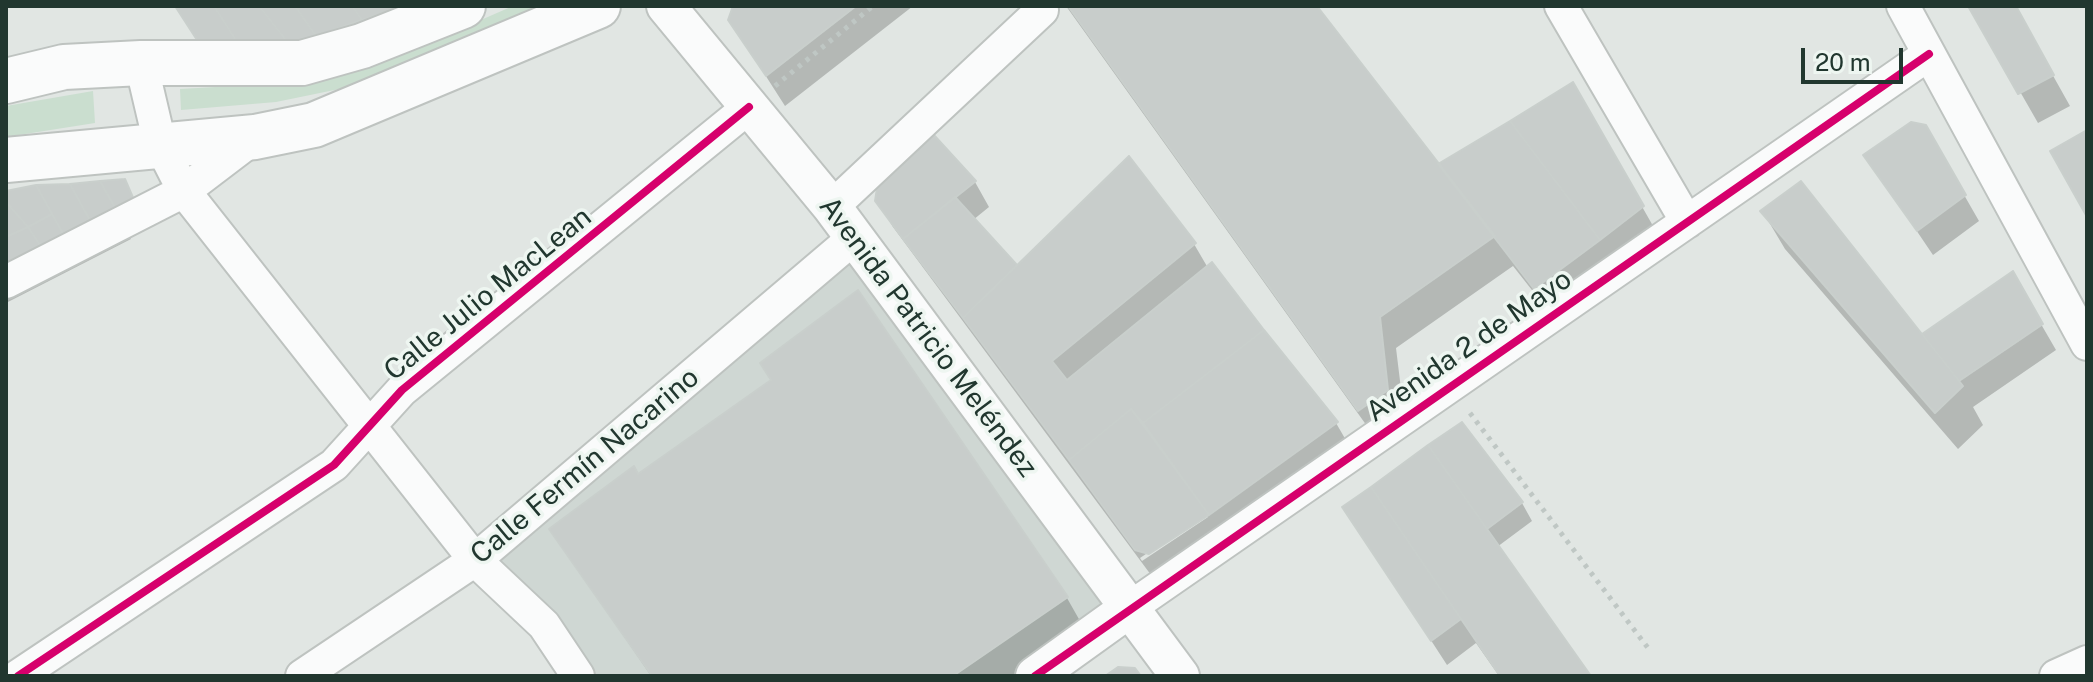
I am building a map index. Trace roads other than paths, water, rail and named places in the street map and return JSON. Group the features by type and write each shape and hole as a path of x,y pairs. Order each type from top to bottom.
{"main road":[{"path":"6,81 64,67 141,63 302,63 362,46 463,6"},
{"path":"6,160 255,137 335,117 598,6"}],"street":[{"name":"Avenida Patricio Meléndez","path":"666,6 832,207 1180,676"},
{"path":"1561,6 1687,222"},
{"path":"1903,6 2087,344"},
{"path":"832,207 1040,8"},
{"name":"Avenida 2 de Mayo","path":"1035,676 1929,54"},
{"path":"141,63 160,144 184,191 372,424 475,560 544,625 578,676"},
{"name":"Calle Julio MacLean","path":"18,676 334,465 402,390 470,338 749,107"},
{"path":"6,282 184,191 255,137"},
{"name":"Calle Fermín Nacarino","path":"302,676 475,560 855,237"},
{"path":"2056,676 2087,662"}]}
